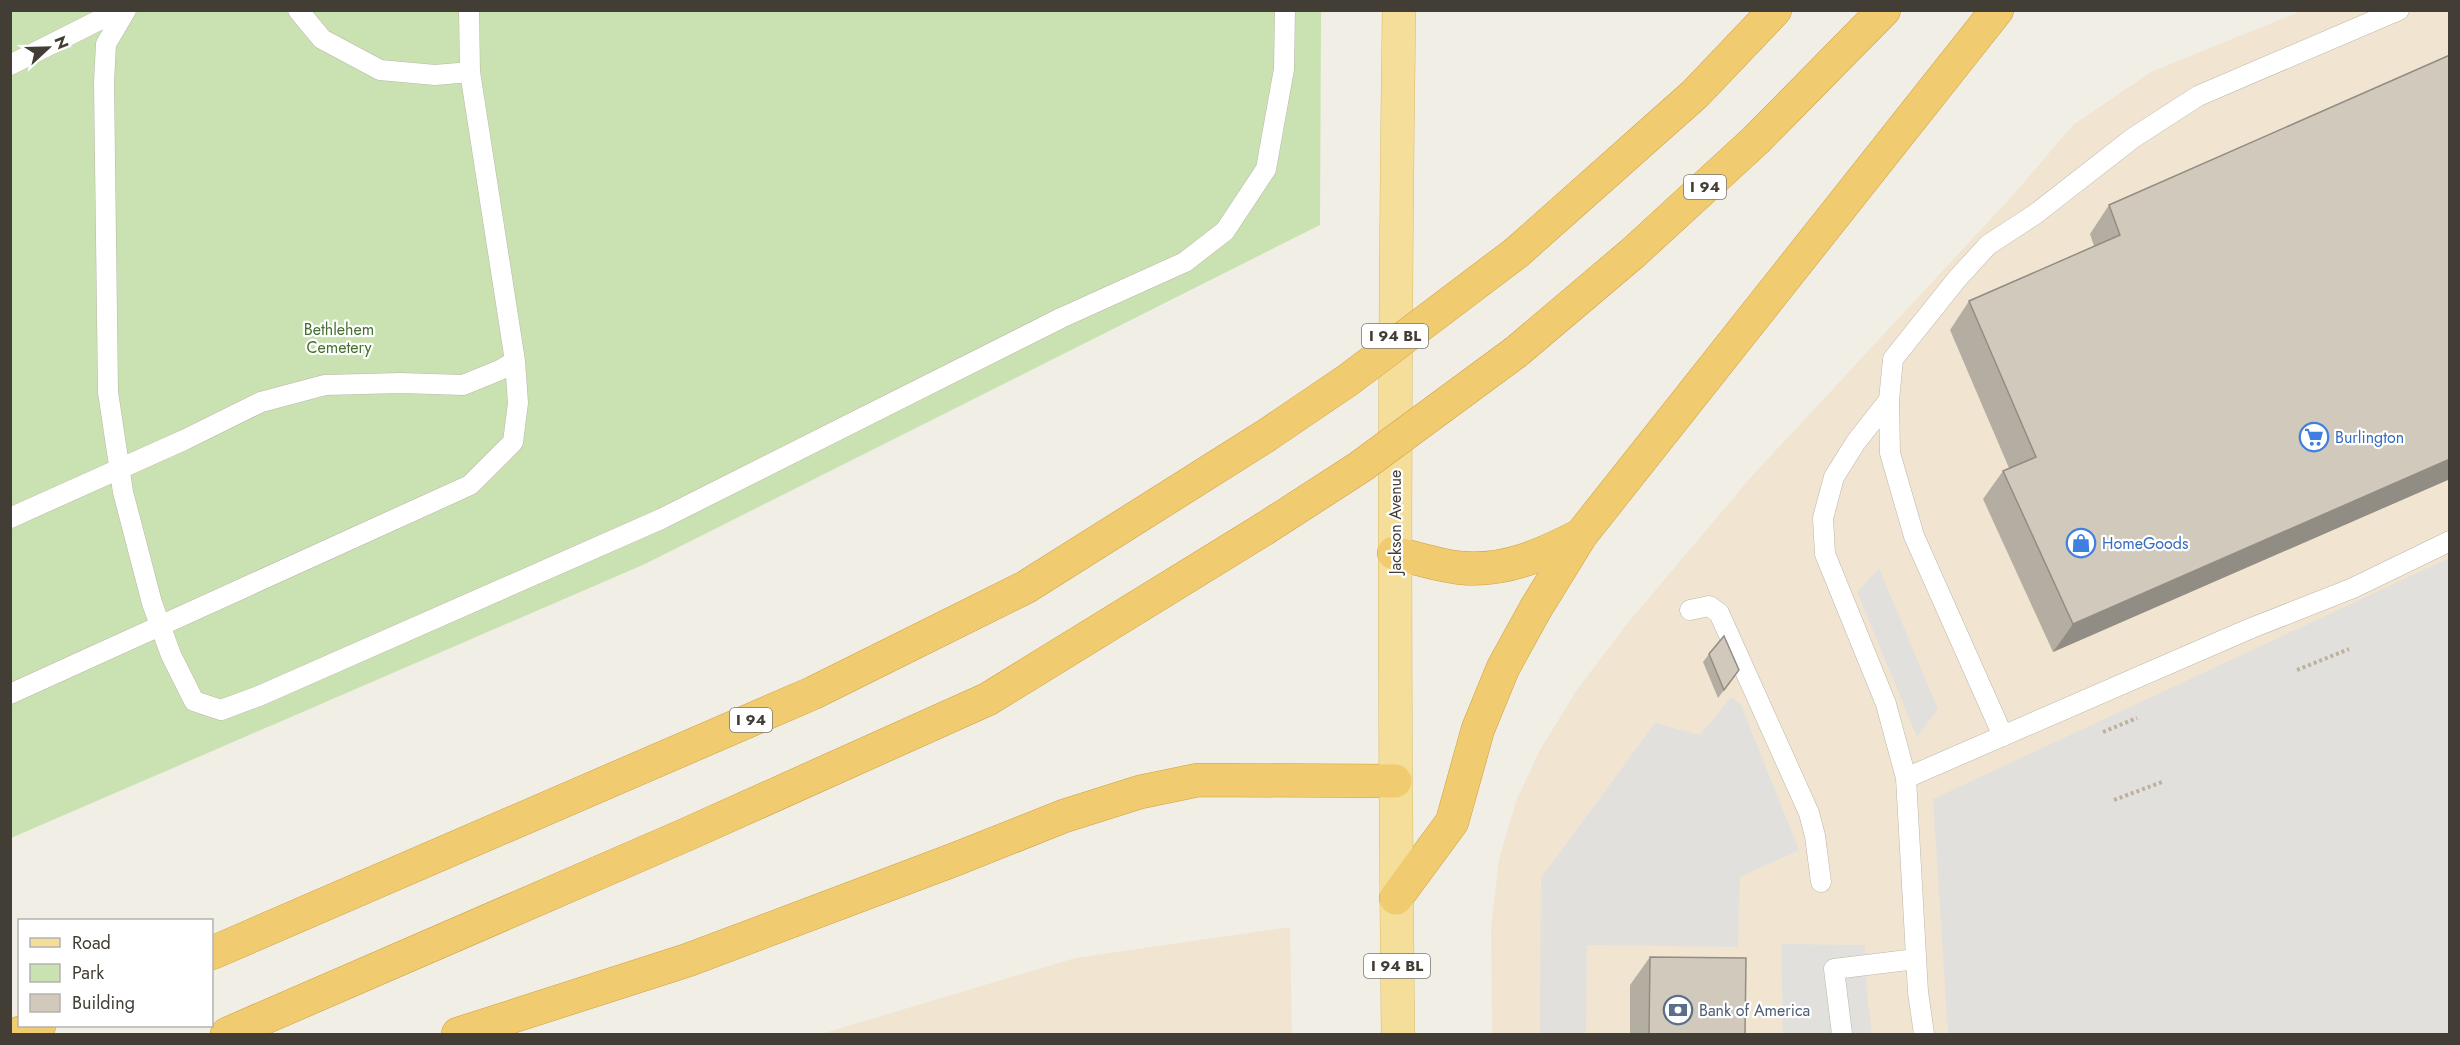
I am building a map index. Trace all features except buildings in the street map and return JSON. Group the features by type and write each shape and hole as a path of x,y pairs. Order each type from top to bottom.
{"highway":[{"name":"I 94","path":"213,953 813,693 1026,587 1264,437 1375,360 1516,253 1695,94 1775,10"},
{"name":"I 94","path":"227,1035 672,841 988,699 1264,529 1360,467 1516,352 1633,253 1756,140 1884,10"},
{"path":"1396,898 1452,822 1478,729 1503,668 1536,608 1581,535 1997,10"},
{"path":"1394,553 1463,568 1501,566 1539,557 1581,535"},
{"path":"458,1035 688,960 1064,816 1140,792 1198,780 1395,781"},
{"path":"17,1035 37,1027"}],"main road":[{"name":"Jackson Avenue","path":"1398,10 1394,553 1398,1035"}],"lane":[{"path":"10,64 119,10"},
{"path":"126,10 106,44 104,82 108,392 123,492 160,627 171,655 195,701 221,710 259,696 661,519 1061,318 1185,262 1226,231 1266,170 1284,69 1285,10"},
{"path":"298,10 322,39 380,70 435,75 470,72"},
{"path":"10,694 470,485 513,442 518,403 515,361 470,72 470,10"},
{"path":"2003,736 1914,536 1890,453 1889,400 1893,359 1957,279 1988,245 2086,177 2133,138 2198,96 2399,10"},
{"path":"10,518 261,402 325,385 401,383 463,385 500,370 515,361"},
{"path":"1889,400 1856,442 1834,477 1823,518 1825,554 1886,704 1906,778 1916,959 1924,1035"},
{"path":"1906,778 2248,628 2353,588 2450,541"},
{"path":"1690,610 1708,606 1719,614 1809,813 1815,836 1821,882"},
{"path":"1842,1035 1834,969 1916,959"}],"path":[{"path":"2298,670 2349,650"},
{"path":"2103,732 2137,718"},
{"path":"2114,800 2162,782"}],"shaded area":[{"path":"2301,11 2449,11 2449,1034 1492,1034 1491,928 1499,860 1516,801 1540,750 1576,691 1626,625 1751,477 2014,194 2073,125 2151,72"},
{"path":"2449,558 2449,1034 1948,1034 1933,799"},
{"path":"1879,568 1938,709 1917,737 1857,592"},
{"path":"1731,697 1741,705 1799,850 1740,877 1738,947 1587,945 1586,1034 1540,1034 1541,878 1655,723 1700,735"},
{"path":"1290,927 1292,1034 821,1034 1075,958"},
{"path":"1781,944 1865,945 1872,1034 1783,1034"}],"green space":[{"name":"Bethlehem Cemetery","path":"11,11 1321,11 1320,225 645,564 11,838"}],"place":[{"name":"Burlington","path":"2314,437"},
{"name":"HomeGoods","path":"2081,543"},
{"name":"Bank of America","path":"1678,1010"}]}
